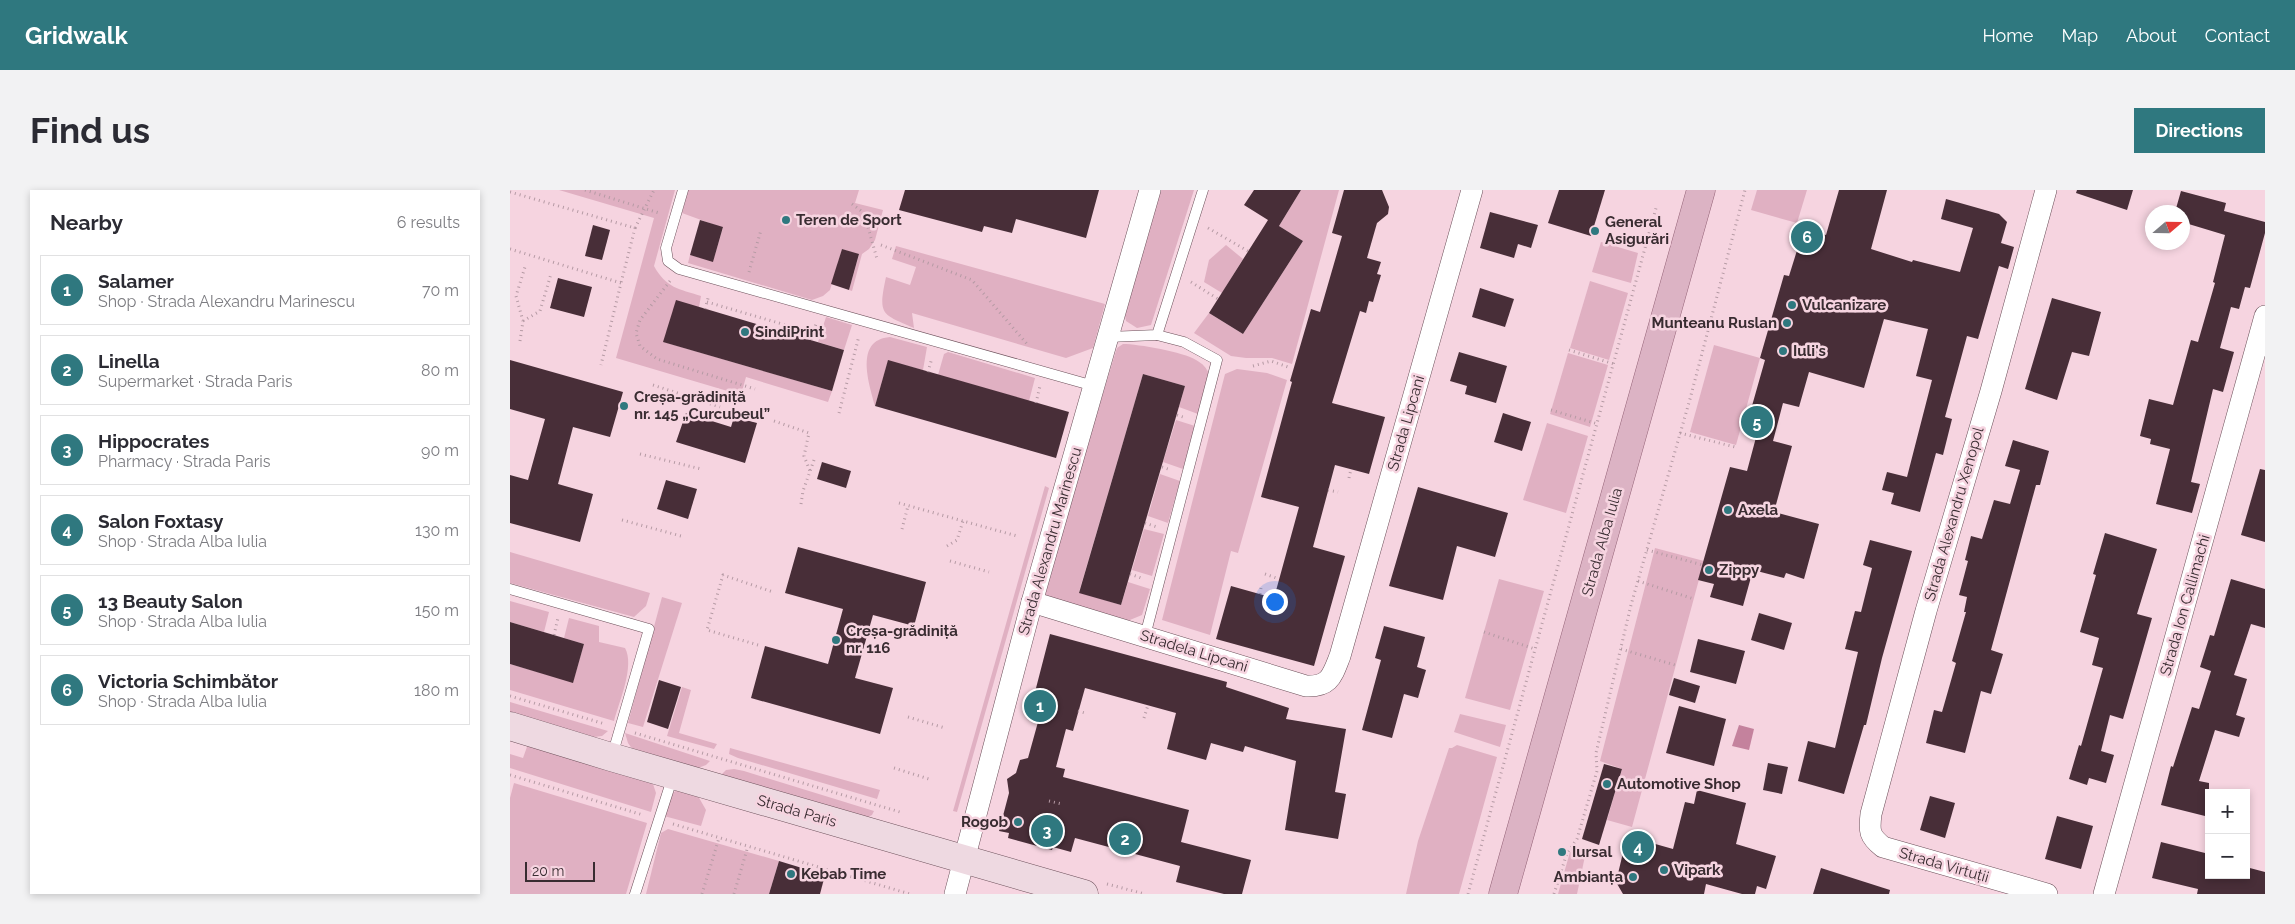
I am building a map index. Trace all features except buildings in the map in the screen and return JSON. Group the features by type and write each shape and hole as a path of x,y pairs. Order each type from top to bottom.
{"main road":[{"name":"Strada Alba Iulia","path":"1503,894 1701,190"}],"street":[{"name":"Strada Alexandru Marinescu","path":"955,894 1032,602 1150,190"},
{"name":"Strada Lipcani","path":"1340,656 1472,190"},
{"name":"Strada Alexandru Xenopol","path":"1873,839 1869,828 1871,814 1926,611 2046,190"},
{"name":"Strada Ion Callimachi","path":"2104,894 2265,316"},
{"name":"Stradela Lipcani","path":"1032,602 1306,686 1317,686 1326,682 1333,675 1340,656"},
{"name":"Strada Paris","path":"510,726 1084,894"},
{"name":"Strada Virtuții","path":"1873,839 1884,847 1903,854 2047,894"}],"lane":[{"path":"683,190 666,248 668,261 679,269 1094,386"},
{"path":"1157,336 1202,190"},
{"path":"1108,337 1157,336 1184,342 1218,360 1145,636"},
{"path":"510,589 649,628 611,757"},
{"path":"635,894 673,775"}],"path":[{"path":"585,190 675,218"},
{"path":"601,365 635,228 654,190"},
{"path":"1554,894 1567,853 1577,839 1596,771 1596,753 1638,581 1745,190"},
{"path":"510,192 635,228"},
{"path":"852,204 879,224"},
{"path":"1468,894 1656,208"},
{"path":"864,213 877,259"},
{"path":"1193,219 1248,251"},
{"path":"744,287 761,230"},
{"path":"881,245 972,280 1027,344"},
{"path":"510,249 621,284"},
{"path":"520,341 523,321 516,296 525,267"},
{"path":"679,269 640,320 636,333 640,346 657,360 754,389"},
{"path":"1177,273 1218,299"},
{"path":"523,321 540,311 552,274"},
{"path":"707,302 813,332"},
{"path":"839,413 863,321"},
{"path":"1569,350 1614,364"},
{"path":"1253,366 1271,361 1291,368"},
{"path":"653,384 720,407"},
{"path":"1551,410 1598,424"},
{"path":"774,421 809,433 804,456 810,471"},
{"path":"1680,433 1735,447"},
{"path":"640,454 701,469"},
{"path":"801,504 814,460"},
{"path":"1349,478 1351,469"},
{"path":"1328,490 1338,492"},
{"path":"898,503 1017,536"},
{"path":"902,528 908,506"},
{"path":"622,520 681,536"},
{"path":"947,546 957,540 963,521"},
{"path":"1647,550 1703,565"},
{"path":"950,561 989,572"},
{"path":"1265,574 1279,579"},
{"path":"758,645 707,630 723,575 773,592"},
{"path":"1638,581 1694,599"},
{"path":"1260,594 1261,588"},
{"path":"1484,632 1535,649"},
{"path":"1621,649 1675,665"},
{"path":"510,696 606,724"},
{"path":"1144,718 1148,705"},
{"path":"1078,711 1086,713"},
{"path":"908,717 945,728"},
{"path":"634,732 909,815"},
{"path":"894,768 932,780"},
{"path":"510,775 910,894"},
{"path":"1049,801 1062,804"},
{"path":"702,894 719,838"},
{"path":"734,894 748,846"}],"shaded area":[{"path":"559,190 675,190 654,266 663,279 674,287 701,296 699,307 664,342 832,391 828,402 746,377 741,395 616,358 654,218"},
{"path":"688,190 859,190 855,203 883,210 875,240 869,249 862,254 852,291 849,290 859,255 842,249 830,290 823,296 812,300 688,263 690,255 713,261 723,228 682,213"},
{"path":"1159,190 1194,190 1151,325 1137,328 1126,321 1125,316"},
{"path":"1301,190 1339,190 1292,364 1272,358 1231,356 1194,333 1209,313 1243,334 1303,241 1279,226"},
{"path":"1757,190 1807,190 1797,223 1751,210"},
{"path":"1601,242 1638,253 1631,283 1592,272"},
{"path":"1226,245 1243,259 1222,293 1204,282 1209,260"},
{"path":"896,246 1105,304 1093,348 1066,358 912,313 914,328 889,316 885,312 882,299 886,277 910,285 916,267 892,259"},
{"path":"1590,281 1628,293 1609,360 1570,348"},
{"path":"826,317 852,325 844,350 818,342"},
{"path":"890,337 927,347 923,370 888,361 875,406 868,375 868,354 872,346 879,340"},
{"path":"1123,344 1139,345 1182,354 1202,364 1209,374 1198,414 1179,407 1185,386 1143,374 1079,592 1121,605 1128,582 1150,589 1142,615 1125,622 1048,598 1045,593 1045,586 1115,354 1117,348"},
{"path":"1714,345 1760,358 1736,445 1690,432"},
{"path":"948,352 1035,378 1029,401 938,375 944,354"},
{"path":"1568,353 1608,365 1590,427 1550,414"},
{"path":"1237,369 1267,373 1287,380 1238,553 1231,551 1210,635 1162,620 1225,374"},
{"path":"1176,420 1195,426 1183,469 1163,462"},
{"path":"1547,423 1588,436 1566,513 1523,500"},
{"path":"1160,474 1180,481 1168,523 1148,516"},
{"path":"1045,486 1049,488 957,812 953,811"},
{"path":"1144,529 1164,534 1152,576 1132,570"},
{"path":"1655,548 1704,561 1632,827 1607,820 1622,769 1600,761"},
{"path":"510,552 650,593 646,606 634,617 510,583"},
{"path":"1499,579 1544,591 1510,710 1465,698"},
{"path":"662,597 682,603 643,727 628,723"},
{"path":"510,601 549,612 544,632 510,622"},
{"path":"569,618 599,626 599,642 625,648 628,656 627,674 614,721 510,690 510,664 573,682 584,644 564,638"},
{"path":"682,687 691,690 679,733 717,744 714,749 667,736"},
{"path":"510,702 608,731 602,736 594,737 510,712"},
{"path":"1460,714 1506,725 1500,747 1454,732"},
{"path":"1739,725 1754,729 1749,750 1732,746"},
{"path":"625,733 710,761 698,768 633,750 628,743"},
{"path":"528,744 652,781 656,793 651,812 510,768 510,754 523,758"},
{"path":"1457,745 1497,757 1459,894 1406,894 1418,841 1449,748"},
{"path":"730,748 880,790 877,799 738,758 729,754"},
{"path":"734,769 874,811 872,815 866,818 730,779 722,774 726,770"},
{"path":"514,783 647,823 626,894 510,894 510,798"},
{"path":"677,790 698,796 706,810 701,826 664,816 670,795"},
{"path":"668,829 779,861 769,894 646,894 661,833"},
{"path":"1570,852 1585,856 1577,894 1558,894"}],"place":[{"name":"Teren de Sport","path":"786,220"},
{"name":"General Asigurări","path":"1595,231"},
{"name":"Victoria Schimbător","path":"1807,237"},
{"name":"Vulcanizare","path":"1792,305"},
{"name":"Munteanu Ruslan","path":"1787,323"},
{"name":"SindiPrint","path":"745,332"},
{"name":"Iuli's","path":"1783,351"},
{"name":"Creșa-grădiniță nr. 145 „Curcubeul”","path":"624,406"},
{"name":"13 Beauty Salon","path":"1757,422"},
{"name":"Axela","path":"1728,510"},
{"name":"Zippy","path":"1709,570"},
{"name":"Creșa-grădiniță nr. 116","path":"836,640"},
{"name":"Salamer","path":"1040,706"},
{"name":"Automotive Shop","path":"1607,784"},
{"name":"Rogob","path":"1018,822"},
{"name":"Hippocrates","path":"1047,831"},
{"name":"Linella","path":"1125,839"},
{"name":"Salon Foxtasy","path":"1638,847"},
{"name":"Iursal","path":"1562,852"},
{"name":"Vipark","path":"1664,870"},
{"name":"Kebab Time","path":"791,874"},
{"name":"Ambianța","path":"1633,877"}]}
